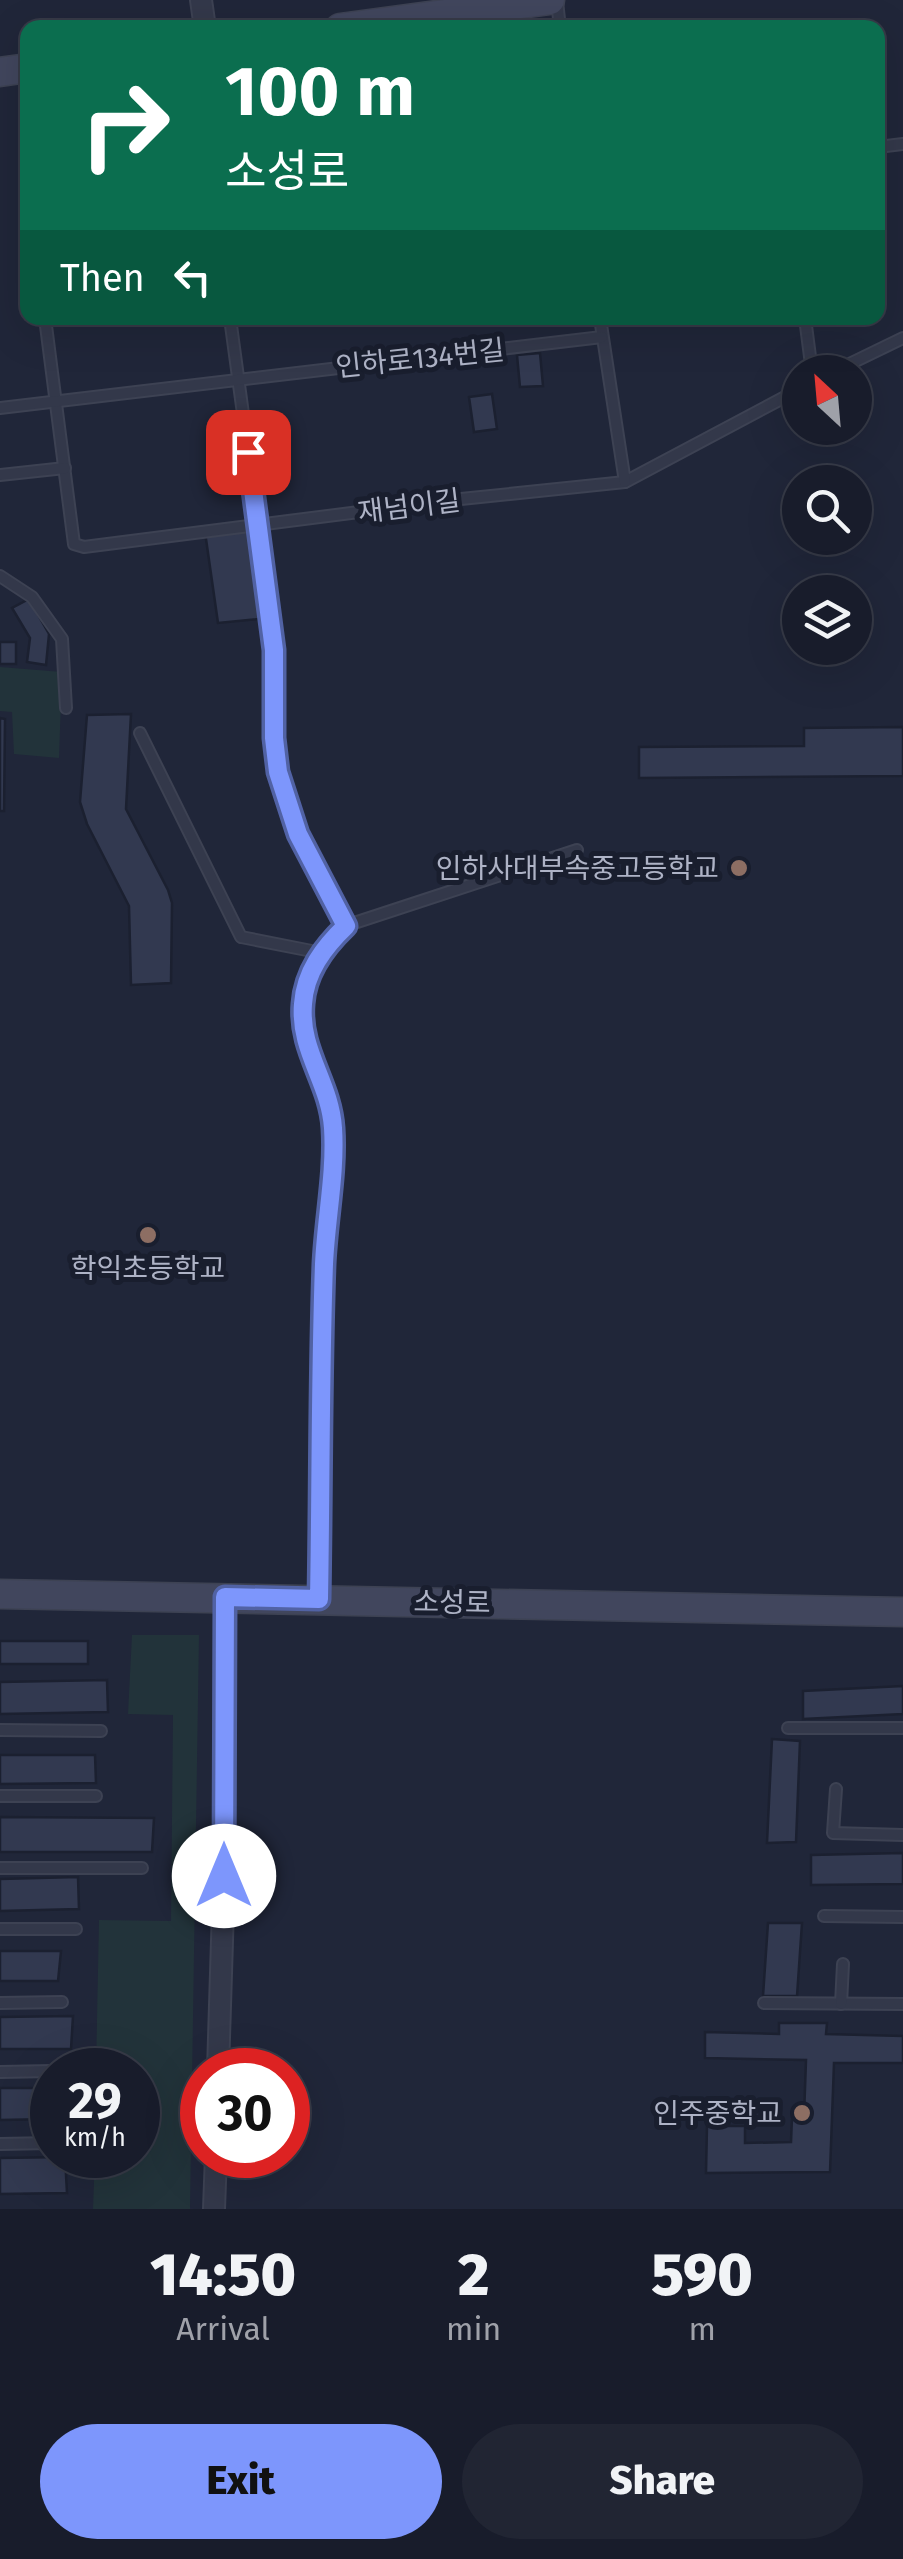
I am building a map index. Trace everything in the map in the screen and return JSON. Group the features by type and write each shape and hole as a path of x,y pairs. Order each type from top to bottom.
{"main road":[{"path":"401,20 554,0"},
{"name":"소성로","path":"0,1594 903,1612"}],"street":[{"path":"219,2048 225,1597"},
{"path":"214,2209 215,2178"}],"lane":[{"name":"재넘이길","path":"46,325 74,544 84,547 625,482 782,399"},
{"path":"231,325 274,650 278,772 298,834 346,926"},
{"path":"601,325 625,482"},
{"path":"806,325 810,355"},
{"name":"인하로134번길","path":"56,401 602,337"},
{"path":"868,355 903,338"},
{"path":"0,408 56,401"},
{"path":"0,475 65,468"},
{"path":"0,576 32,597 62,639 66,708"},
{"path":"140,733 174,801 241,937 184,823 140,733"},
{"path":"319,1599 324,1267 333,1156 328,1100 302,1029 303,999 310,973 346,926 577,850"},
{"path":"241,937 322,953"},
{"path":"788,1728 903,1728"},
{"path":"0,1730 101,1730"},
{"path":"836,1789 832,1832 903,1834"},
{"path":"0,1796 96,1796"},
{"path":"0,1868 142,1868"},
{"path":"824,1916 903,1917"},
{"path":"0,1929 76,1928"},
{"path":"841,2004 843,1964"},
{"path":"0,2003 62,2002"},
{"path":"764,2004 903,2004"},
{"path":"0,2072 30,2072"},
{"path":"0,2144 30,2143"}],"shaded area":[{"path":"0,667 62,672 59,758 14,754 12,712 0,711"},
{"path":"132,1635 199,1635 193,2048 180,2048 180,2178 190,2178 190,2209 93,2209 94,2178 160,2178 160,2048 96,2048 99,1920 171,1921 173,1715 128,1714"}],"building":[{"path":"540,353 543,386 520,387 517,355"},
{"path":"492,394 497,429 474,432 469,397"},
{"path":"257,525 270,618 218,623 205,532"},
{"path":"29,599 49,634 46,665 27,662 30,638 12,608"},
{"path":"0,642 16,642 16,664 0,664"},
{"path":"131,714 126,809 172,903 171,983 131,985 129,906 87,824 80,802 87,715"},
{"path":"0,718 5,719 4,811 0,811"},
{"path":"903,727 903,776 639,778 639,747 804,746 804,728"},
{"path":"0,1641 88,1641 88,1664 0,1664"},
{"path":"107,1680 108,1712 0,1714 0,1682"},
{"path":"903,1686 903,1714 803,1719 803,1691"},
{"path":"772,1739 800,1741 796,1842 767,1843"},
{"path":"0,1755 95,1755 96,1783 0,1784"},
{"path":"0,1817 154,1818 152,1852 0,1852"},
{"path":"903,1853 903,1884 811,1885 811,1855"},
{"path":"78,1877 79,1909 0,1911 0,1879"},
{"path":"768,1923 802,1923 797,1996 763,1996"},
{"path":"0,1951 61,1951 58,1981 0,1981"},
{"path":"73,2016 71,2048 0,2049 0,2017"},
{"path":"779,2023 827,2023 826,2034 903,2036 903,2063 834,2063 830,2172 706,2173 707,2126 745,2126 745,2143 791,2142 792,2117 804,2117 806,2060 705,2058 705,2032 779,2034"},
{"path":"0,2088 30,2088 30,2119 0,2120"},
{"path":"0,2158 30,2158 30,2178 66,2178 67,2193 0,2194"}],"place":[{"name":"인하사대부속중고등학교","path":"739,868"},
{"name":"학익초등학교","path":"148,1235"},
{"name":"인주중학교","path":"802,2113"}],"route":[{"path":"224,1876 225,1597 319,1599 324,1267 333,1126 328,1100 304,1043 303,999 310,973 329,942 346,926 298,834 278,772 274,650 248,452"}]}
